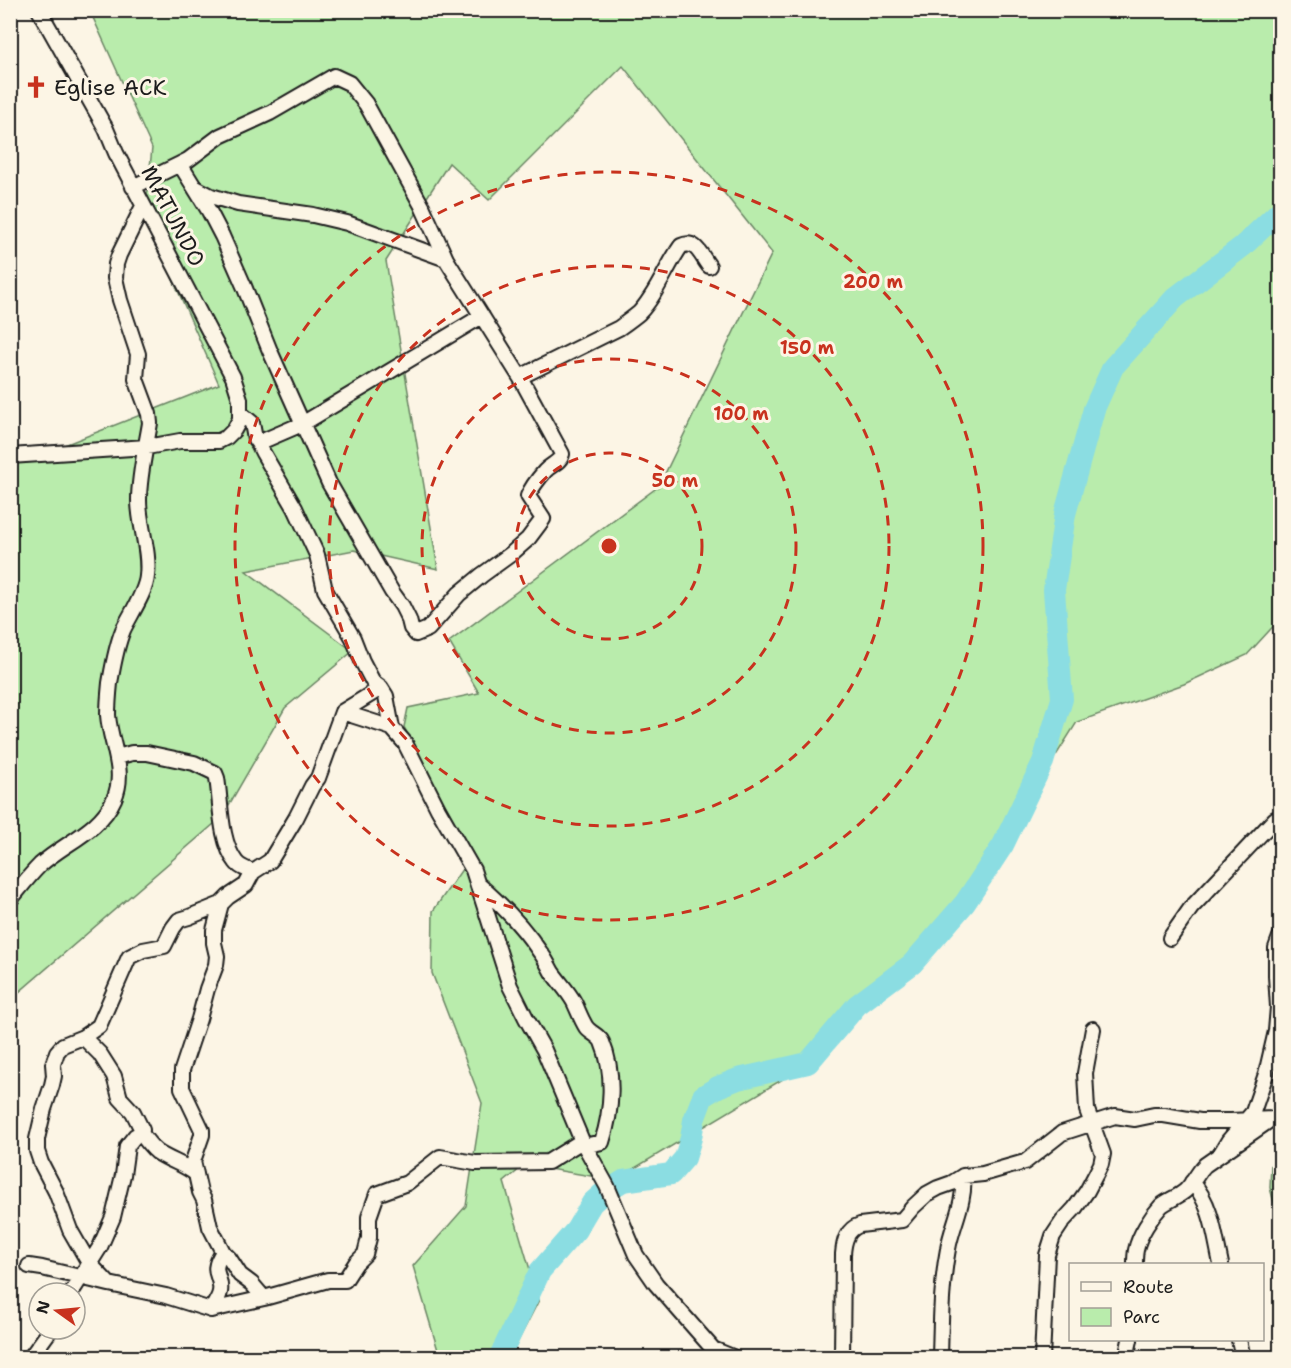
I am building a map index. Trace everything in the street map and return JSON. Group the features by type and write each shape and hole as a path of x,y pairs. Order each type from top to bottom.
{"street":[{"name":"MATUNDO","path":"39,10 106,129 133,187 233,377 240,399 240,413 252,423 256,441 300,517 317,555 325,590 353,638 373,682 386,696 392,728"},
{"path":"133,187 188,160 220,136 270,113 334,76 349,83 366,104 422,206 446,259 520,377 562,454 560,460 544,472 532,486 528,496 543,519 528,539 459,594 428,629 416,634 411,628 402,606 329,483 209,211 180,164"},
{"path":"194,187 211,196 238,204 313,215 347,223 446,259"},
{"path":"10,900 41,864 96,823 114,800 118,787 120,772 108,715 110,684 123,632 147,579 147,554 139,499 150,423 136,379 138,354 115,278 119,255 143,206"},
{"path":"520,377 620,327 634,317 658,286 681,246 690,244 696,248 709,266"},
{"path":"227,437 256,441 302,424 482,316"},
{"path":"10,456 147,447 180,441 219,441 234,430 240,419 240,413"},
{"path":"264,1298 252,1284 240,1275 223,1252 210,1227 193,1161 202,1130 182,1088 182,1070 216,965 214,930 222,904 246,885 253,872 270,861 318,778 342,712 381,688"},
{"path":"342,712 392,728 405,743 473,870 510,986 544,1050 583,1144 609,1191 636,1255 708,1353 735,1358"},
{"path":"117,757 132,753 147,753 194,764 215,773 218,778 224,834 228,846 236,862 242,868 253,872"},
{"path":"1170,938 1191,908 1275,819 1281,825"},
{"path":"29,1266 166,1296 211,1310 328,1280 345,1280 365,1254 369,1238 369,1217 377,1194 407,1183 440,1157 475,1163 548,1162 583,1144 602,1142 607,1128 611,1089 609,1065 601,1039 588,1030 574,1002 522,929 478,884"},
{"path":"109,1284 89,1263 70,1230 37,1150 37,1139 54,1076 54,1058 63,1045 83,1037 99,1026 129,957 143,950 164,946 179,920 222,904"},
{"path":"1221,1153 1229,1140 1253,1113 1266,1074 1276,1031 1278,1007 1276,948 1281,937"},
{"path":"1042,1358 1047,1255 1053,1236 1081,1200 1101,1164 1103,1154 1087,1110 1085,1073 1093,1029"},
{"path":"83,1037 99,1054 114,1076 120,1098 132,1112 140,1125 141,1132 156,1151 187,1166 196,1174"},
{"path":"842,1358 844,1243 848,1233 854,1227 902,1220 927,1194 938,1188 963,1176 983,1174 1025,1162 1062,1133 1115,1116 1135,1119 1164,1115 1200,1120 1246,1120 1276,1117"},
{"path":"1135,1263 1140,1238 1162,1205 1183,1193 1205,1165 1276,1117"},
{"path":"78,1281 100,1247 113,1216 127,1146 141,1132"},
{"path":"940,1358 943,1282 948,1247 962,1201 963,1176"},
{"path":"1192,1182 1200,1191 1211,1218 1221,1263"},
{"path":"211,1310 220,1294 216,1266 223,1252"},
{"path":"30,1358 42,1341"},
{"path":"1126,1358 1130,1341"},
{"path":"1239,1341 1244,1358"}],"green space":[{"path":"90,11 1280,11 1280,619 1247,655 1184,684 1077,722 976,883 828,1052 615,1180 525,1165 504,1182 539,1300 510,1357 440,1357 413,1266 466,1206 482,1103 432,973 433,911 472,855 404,727 408,708 479,693 449,642 659,486 772,253 623,66 489,200 449,163 386,261 438,569 354,550 246,571 353,651 285,708 222,817 11,999 11,466 219,384 145,216 152,148"},
{"path":"1280,1158 1280,1225 1270,1188 1271,1165"}],"waterway":[{"path":"499,1358 540,1271 576,1230 592,1203 623,1181 671,1174 685,1158 694,1120 703,1096 738,1079 808,1063 857,1005 912,964 965,903 1003,845 1043,762 1062,699 1054,590 1065,514 1094,409 1113,367 1175,298 1243,246 1280,211"}],"place":[{"name":"Eglise ACK","path":"36,87"}]}
